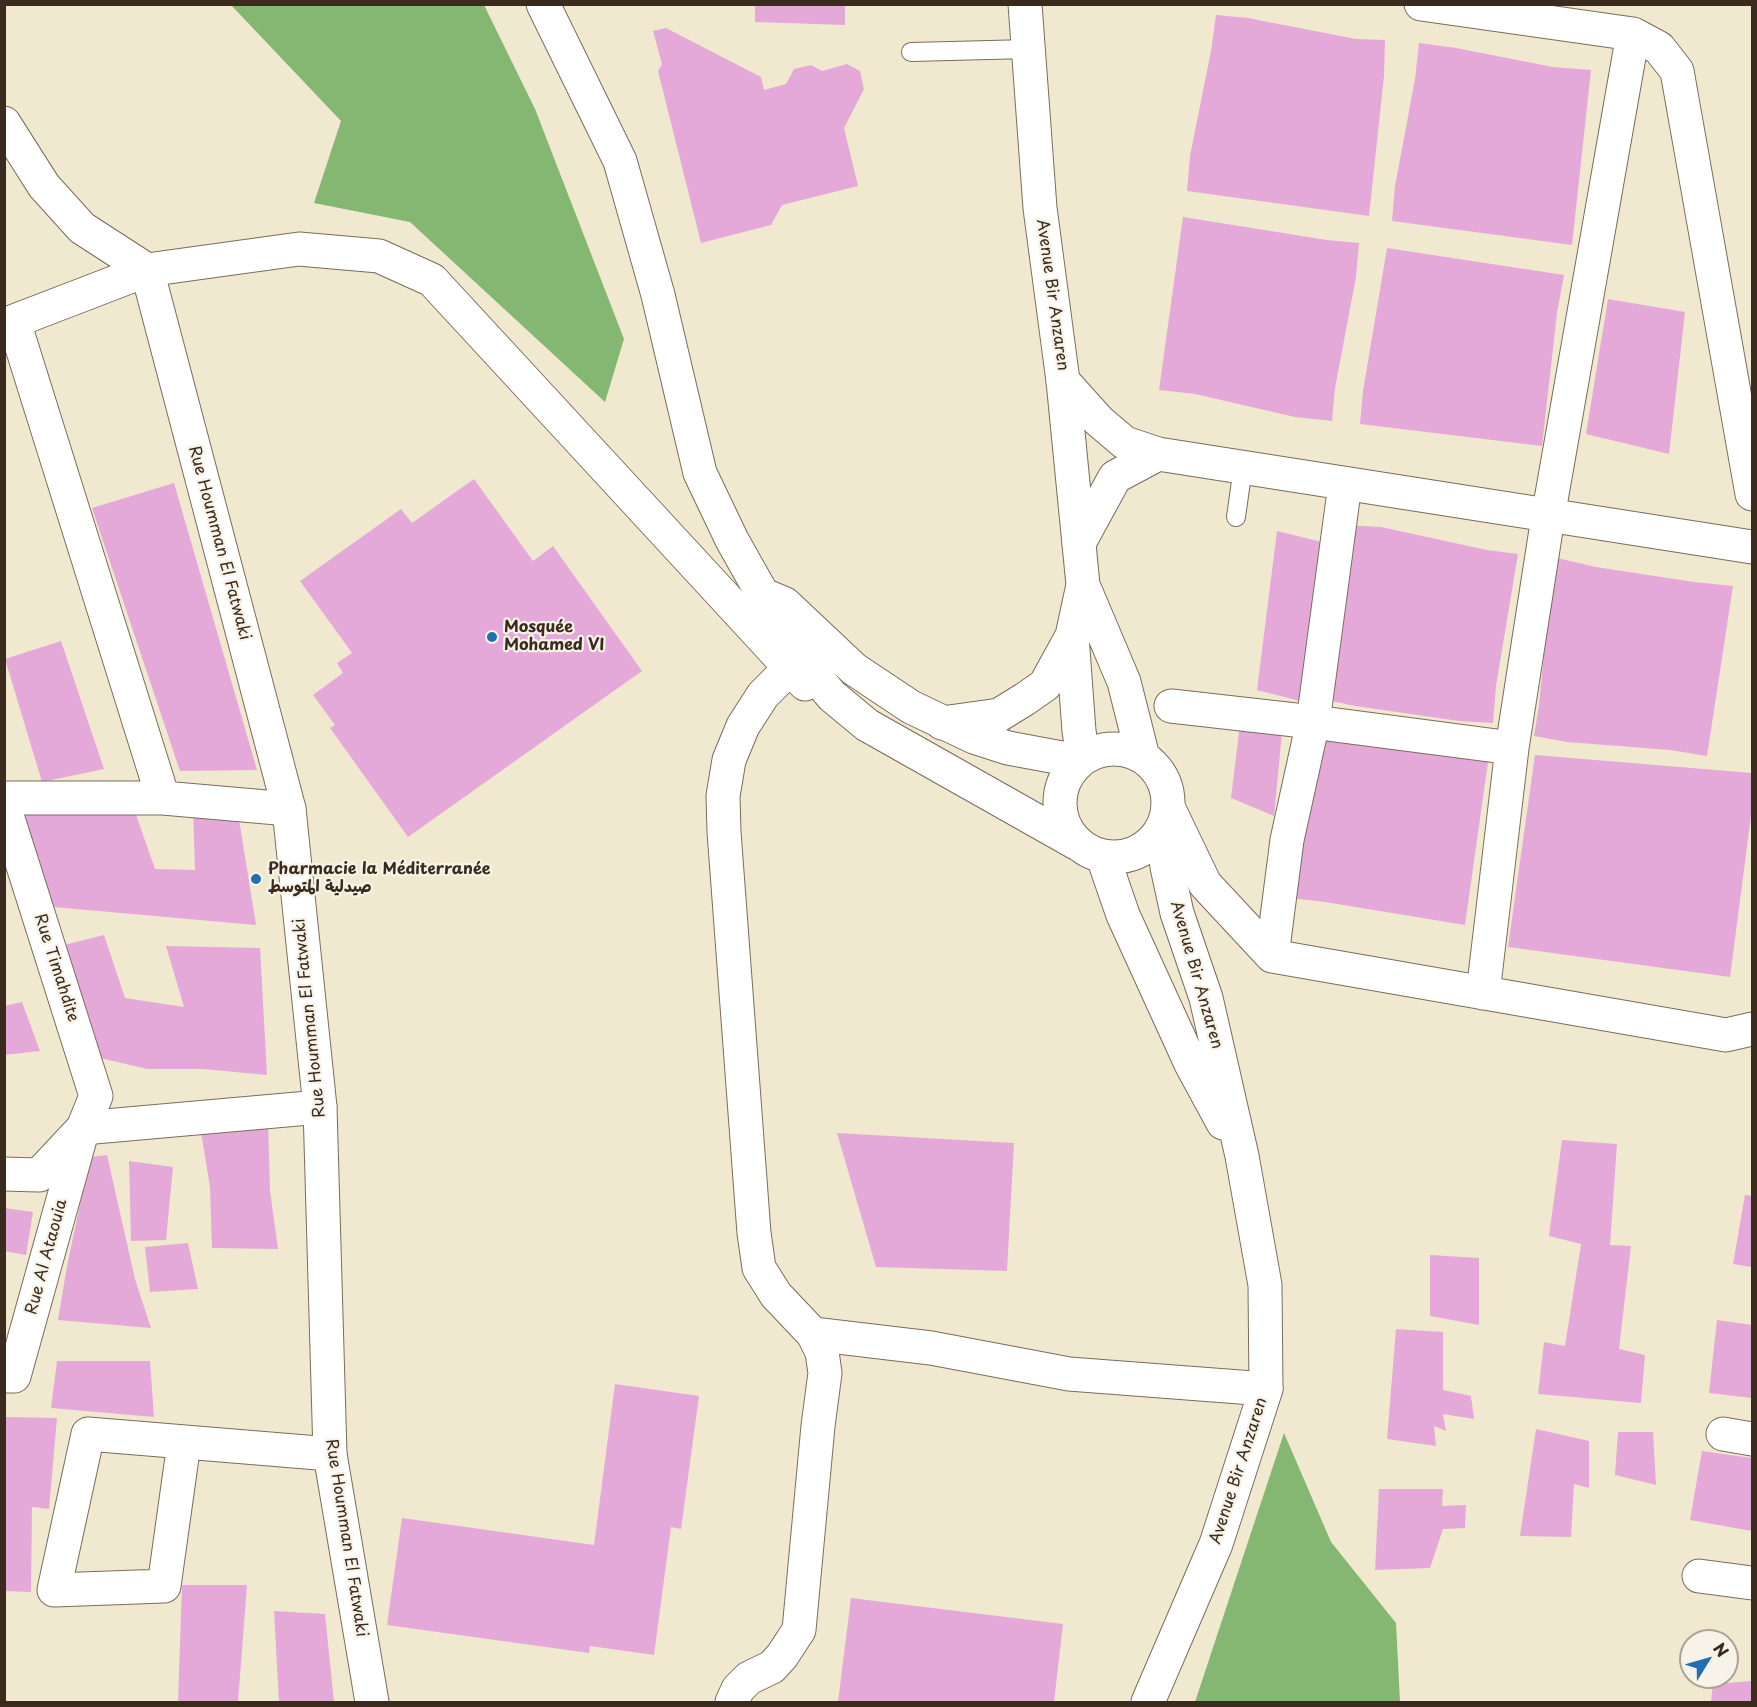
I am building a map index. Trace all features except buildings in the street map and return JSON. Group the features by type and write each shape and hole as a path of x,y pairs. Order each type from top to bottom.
{"street":[{"path":"543,4 620,161 658,295 700,473 722,522 795,652 832,696 881,734 1089,850 1120,858 1137,853 1151,843 1165,818 1167,792 1154,766 1143,757 1132,752 1107,749 1081,759 1064,779 1058,802 1063,824 1089,850"},
{"name":"Avenue Bir Anzaren","path":"1025,4 1040,208 1063,381 1083,585 1124,682 1143,757"},
{"path":"1422,4 1633,34 1659,48 1677,71 1752,494"},
{"path":"1484,993 1512,748 1548,517 1633,34"},
{"path":"4,123 44,186 82,228 147,270"},
{"path":"163,798 9,323 147,270 299,249 380,256 432,280 790,668 821,699 837,709 854,715"},
{"name":"Rue Houmman El Fatwaki","path":"147,270 289,809 320,1107 330,1454 372,1702"},
{"path":"1063,381 1099,421 1125,444 1158,454 1548,517 1752,547"},
{"path":"1079,543 1115,477 1158,454"},
{"path":"1272,956 1287,840 1313,722 1345,484"},
{"path":"725,599 757,584"},
{"path":"757,584 795,612 828,646 882,689 942,723 1008,748 1081,759"},
{"name":"Avenue Bir Anzaren","path":"1081,759 1072,636 1083,585"},
{"path":"942,723 999,715 1025,699 1045,685 1072,636"},
{"path":"732,1702 738,1689 749,1678 772,1667 799,1630 825,1373 822,1352 813,1334 776,1295 759,1269 754,1233 724,832 723,796 729,760 743,726 763,695 790,668"},
{"path":"1171,706 1512,748"},
{"path":"4,798 163,798 289,809"},
{"name":"Rue Timahdite","path":"4,806 96,1096 83,1128"},
{"path":"1165,818 1205,884 1272,956 1726,1035 1752,1029"},
{"name":"Avenue Bir Anzaren","path":"1148,1702 1216,1544 1266,1389 1266,1285 1242,1156 1206,998 1177,913 1167,867 1165,818"},
{"name":"Avenue Bir Anzaren","path":"1089,850 1123,915 1191,1064 1242,1156"},
{"path":"4,1174 39,1175 83,1128 320,1107"},
{"name":"Rue Al Ataouia","path":"4,1376 15,1376 83,1128"},
{"path":"813,1334 931,1348 1069,1374 1266,1389"},
{"path":"184,1443 164,1586 54,1590 88,1434 330,1454"},
{"path":"1699,1576 1752,1583"}],"lane":[{"path":"911,52 1029,49"},
{"path":"1236,517 1243,467"}],"green space":[{"path":"231,5 484,5 535,109 624,339 605,402 410,222 314,203 341,121"},
{"path":"1284,1433 1331,1542 1396,1623 1400,1702 1195,1702"}],"place":[{"name":"Mosquée Mohamed VI","path":"492,637"},
{"name":"Pharmacie la Méditerranée صيدلية المتوسط","path":"256,879"}]}
